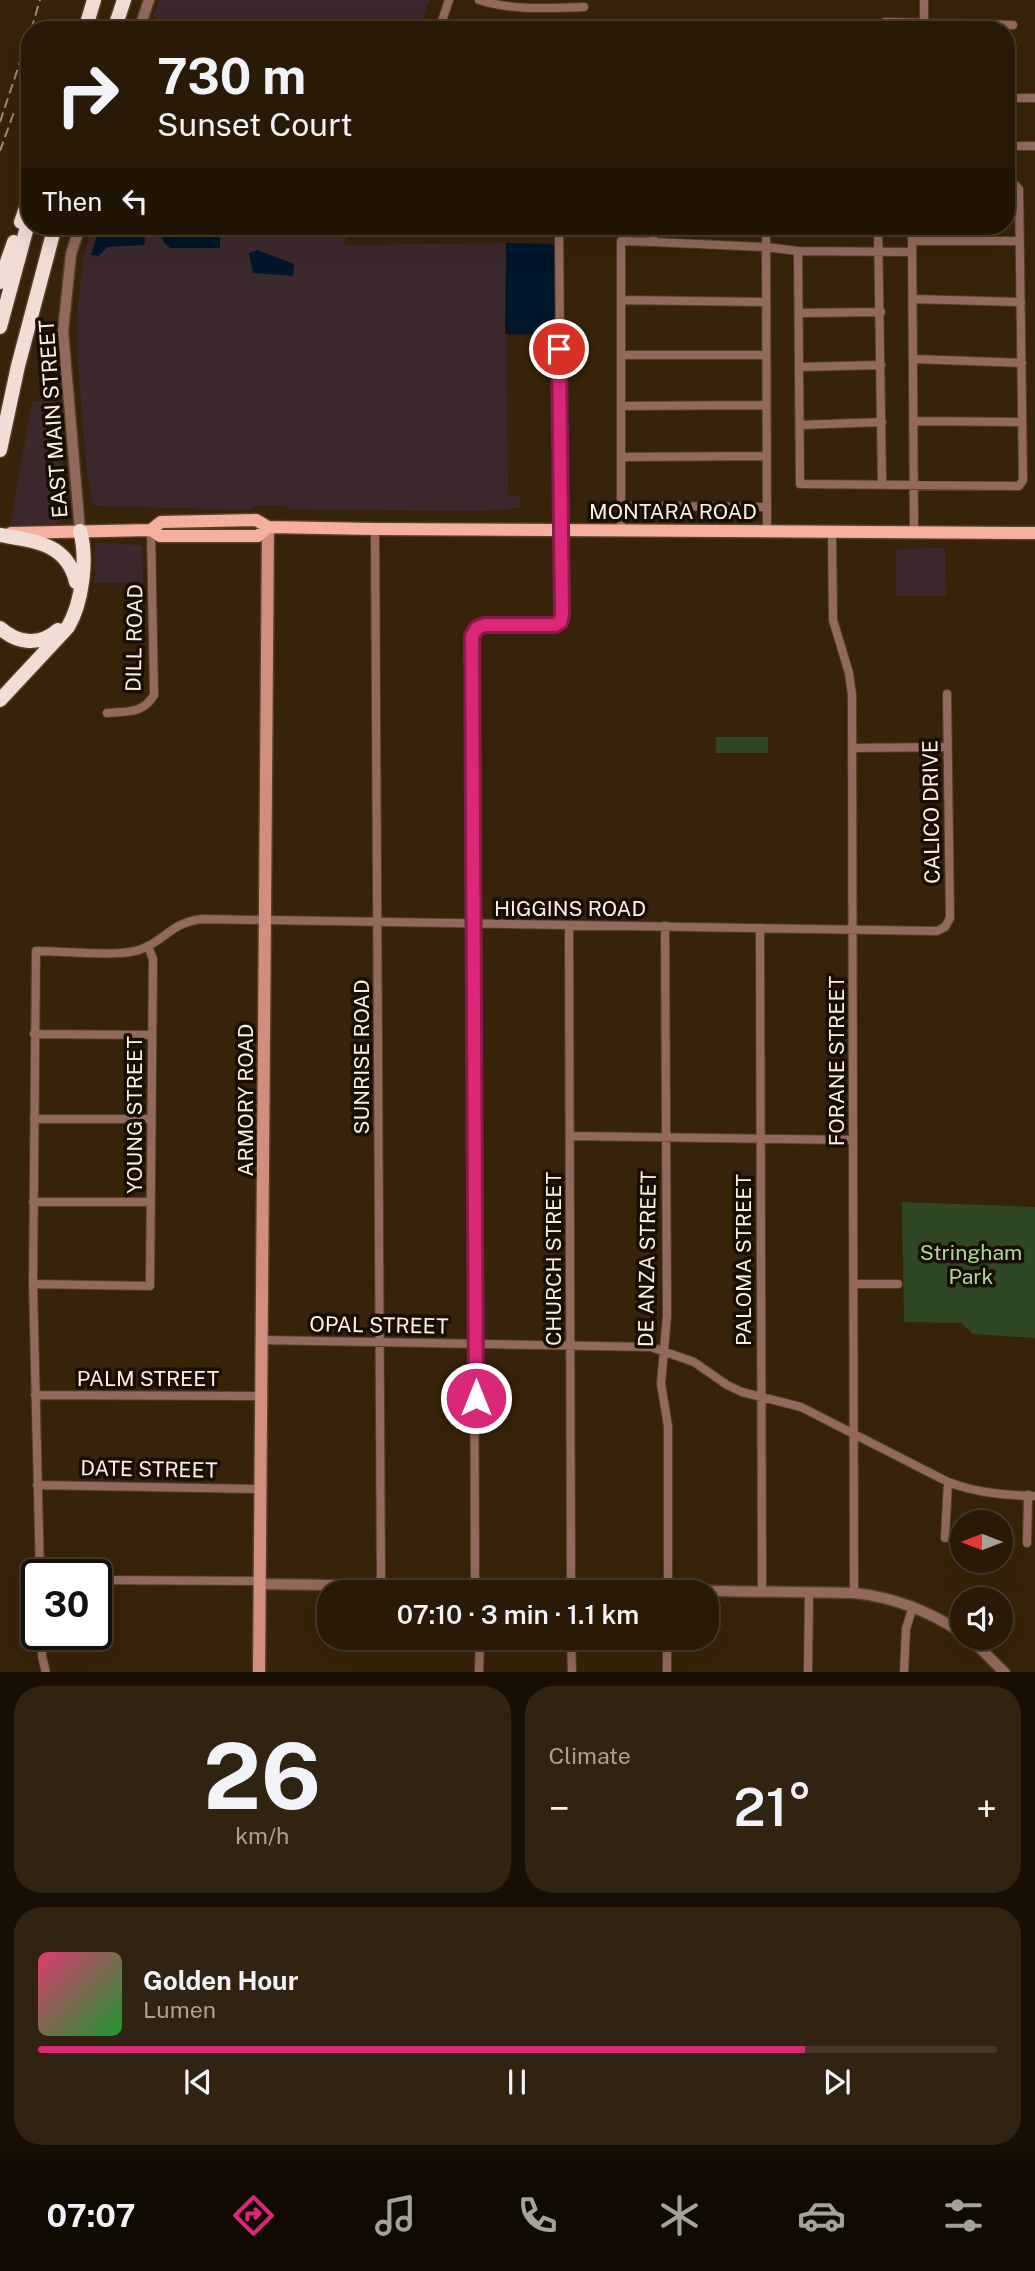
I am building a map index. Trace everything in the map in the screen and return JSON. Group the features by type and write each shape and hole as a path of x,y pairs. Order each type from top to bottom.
{"highway":[{"path":"88,21 94,0"},
{"path":"117,21 124,0"},
{"path":"0,282 21,222"},
{"path":"0,327 25,235"},
{"path":"1,449 18,366 53,235"},
{"path":"0,628 8,635 30,642 41,641 52,635 67,618 76,582 77,542 80,531"},
{"path":"0,700 68,627 75,615 81,587 83,541 80,531"},
{"path":"0,534 34,541 55,550 70,565 76,582"}],"main road":[{"name":"MONTARA ROAD","path":"80,531 151,530 161,522 256,520 268,527 375,529 1035,533"},
{"name":"ARMORY ROAD","path":"259,1672 268,527"},
{"name":"EAST MAIN STREET","path":"0,534 80,531"}],"street":[{"path":"142,21 149,0"},
{"path":"442,21 449,0"},
{"path":"479,0 519,9 584,7"},
{"path":"924,0 924,21"},
{"path":"1015,98 1035,98"},
{"path":"1015,146 1035,146"},
{"path":"799,251 800,484 1019,486 1023,480 1023,422 1019,189 1015,185"},
{"name":"EAST MAIN STREET","path":"77,235 72,254 63,331 80,531"},
{"path":"479,1580 472,636 477,628 485,625 555,625 560,622 562,615 559,235"},
{"path":"653,235 653,242"},
{"path":"766,235 766,531"},
{"path":"879,235 882,484"},
{"path":"912,235 914,532"},
{"path":"621,530 621,241 766,247 799,251 912,252"},
{"path":"912,242 1020,241"},
{"path":"913,299 1021,302"},
{"path":"621,300 766,302"},
{"path":"799,313 881,312"},
{"path":"622,355 766,355"},
{"path":"913,359 1022,363"},
{"path":"799,367 881,365"},
{"path":"622,406 766,405"},
{"path":"914,421 1023,422"},
{"path":"800,425 882,422"},
{"path":"622,457 766,456"},
{"path":"621,506 766,507"},
{"name":"SUNRISE ROAD","path":"375,529 381,1580"},
{"name":"DILL ROAD","path":"107,713 132,711 148,705 154,695 151,530"},
{"name":"FORANE STREET","path":"832,532 834,620 849,673 852,695 854,1593"},
{"name":"CALICO DRIVE","path":"944,927 950,918 947,694"},
{"path":"852,748 947,747"},
{"name":"HIGGINS ROAD","path":"34,1034 36,951 128,952 148,946 186,921 202,919 937,931 944,927"},
{"name":"CHURCH STREET","path":"569,925 571,1580"},
{"name":"DE ANZA STREET","path":"665,926 667,1316 661,1384 668,1426 668,1580"},
{"name":"PALOMA STREET","path":"760,928 762,1591"},
{"name":"YOUNG STREET","path":"33,1284 150,1286 153,959 148,946"},
{"path":"39,1559 33,1284 34,1034 152,1035"},
{"path":"34,1119 151,1119"},
{"path":"570,1136 853,1140"},
{"path":"33,1202 150,1202"},
{"path":"854,1284 898,1284"},
{"name":"OPAL STREET","path":"262,1340 636,1346 665,1351 694,1362 727,1385 801,1407 970,1491 1031,1496"},
{"name":"PALM STREET","path":"35,1395 262,1396"},
{"path":"945,1538 948,1482"},
{"name":"DATE STREET","path":"37,1485 261,1489"},
{"path":"1027,1543 1031,1496"},
{"path":"112,1580 317,1584"},
{"path":"719,1591 874,1595 913,1606 950,1625"},
{"path":"808,1672 809,1592"},
{"path":"904,1672 906,1629 913,1606"},
{"path":"42,1650 46,1672"},
{"path":"479,1672 480,1650"},
{"path":"571,1650 572,1672"},
{"path":"667,1650 667,1672"},
{"path":"982,1650 1004,1672"}],"shaded area":[{"path":"159,0 429,0 422,21 167,21 153,16"},
{"path":"90,235 348,235 344,245 506,243 508,495 520,496 520,508 477,511 289,509 285,505 256,506 250,510 96,506 93,503 87,473 78,365 78,304 84,255"},
{"path":"57,399 67,513 56,524 10,525 32,402"},
{"path":"95,543 142,545 143,583 95,583"},
{"path":"945,548 946,596 896,596 896,549"}],"green space":[{"path":"716,737 768,737 768,753 716,753"},
{"name":"Stringham Park","path":"902,1202 1035,1207 1035,1338 973,1334 961,1323 904,1322"}],"water":[{"path":"97,235 144,237 144,245 107,247 99,256 91,255"},
{"path":"162,235 212,235 220,238 220,248 170,248 164,243"},
{"path":"506,243 551,244 555,247 555,331 550,335 505,334"},
{"path":"257,250 294,264 293,276 253,273 249,253"}],"railway":[{"path":"34,21 40,0"},
{"path":"0,122 21,59"},
{"path":"0,151 14,112"}],"route":[{"path":"476,1398 472,636 477,628 485,625 555,625 560,622 559,349"}]}
